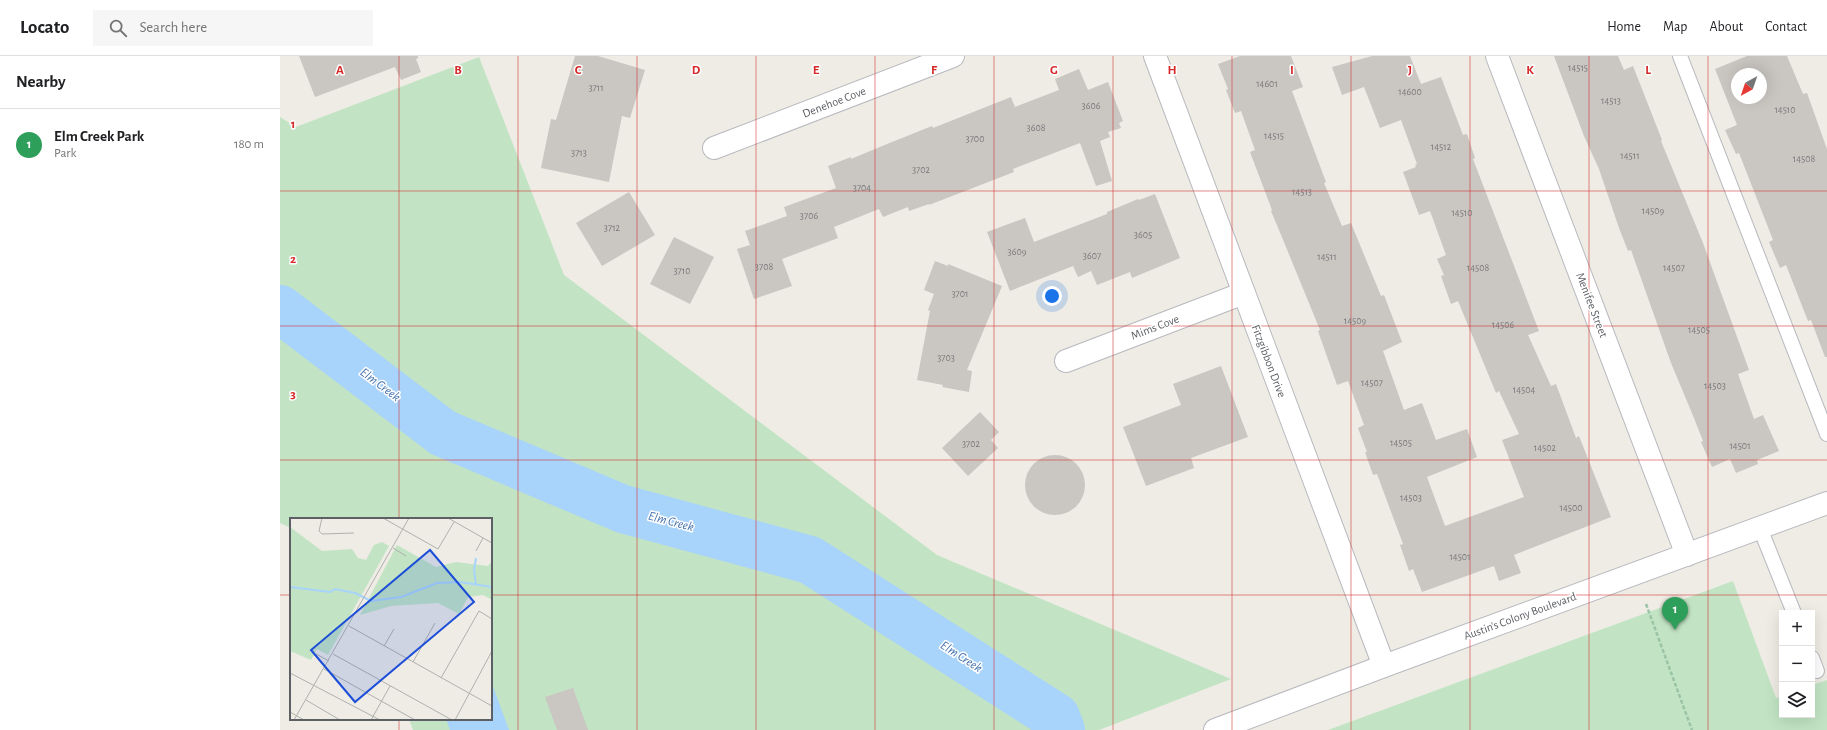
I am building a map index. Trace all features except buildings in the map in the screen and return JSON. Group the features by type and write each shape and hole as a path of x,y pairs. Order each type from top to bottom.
{"street":[{"name":"Denehoe Cove","path":"714,148 953,56"},
{"name":"Fitzgibbon Drive","path":"1155,56 1384,666"},
{"name":"Menifee Street","path":"1497,56 1688,555"},
{"name":"Mims Cove","path":"1066,360 1244,293"},
{"name":"Austin's Colony Boulevard","path":"1215,730 1384,666 1827,504"}],"lane":[{"path":"1680,56 1827,434"},
{"path":"1760,528 1793,610"}],"path":[{"path":"1646,604 1692,730"}],"green space":[{"path":"479,57 564,275 937,555 1231,679 1099,730 413,730 409,720 492,720 492,518 290,518 290,528 280,523 280,117 296,127"},
{"path":"1733,581 1776,698 1779,697 1779,718 1815,718 1815,684 1827,680 1827,730 1328,730"}],"water":[{"path":"492,684 509,730 450,730 446,720 492,720"}],"waterway":[{"name":"Elm Creek","path":"280,309 443,433 623,509 810,560 1056,717 1061,730"}],"place":[{"name":"Elm Creek Park","path":"1675,630"}]}
